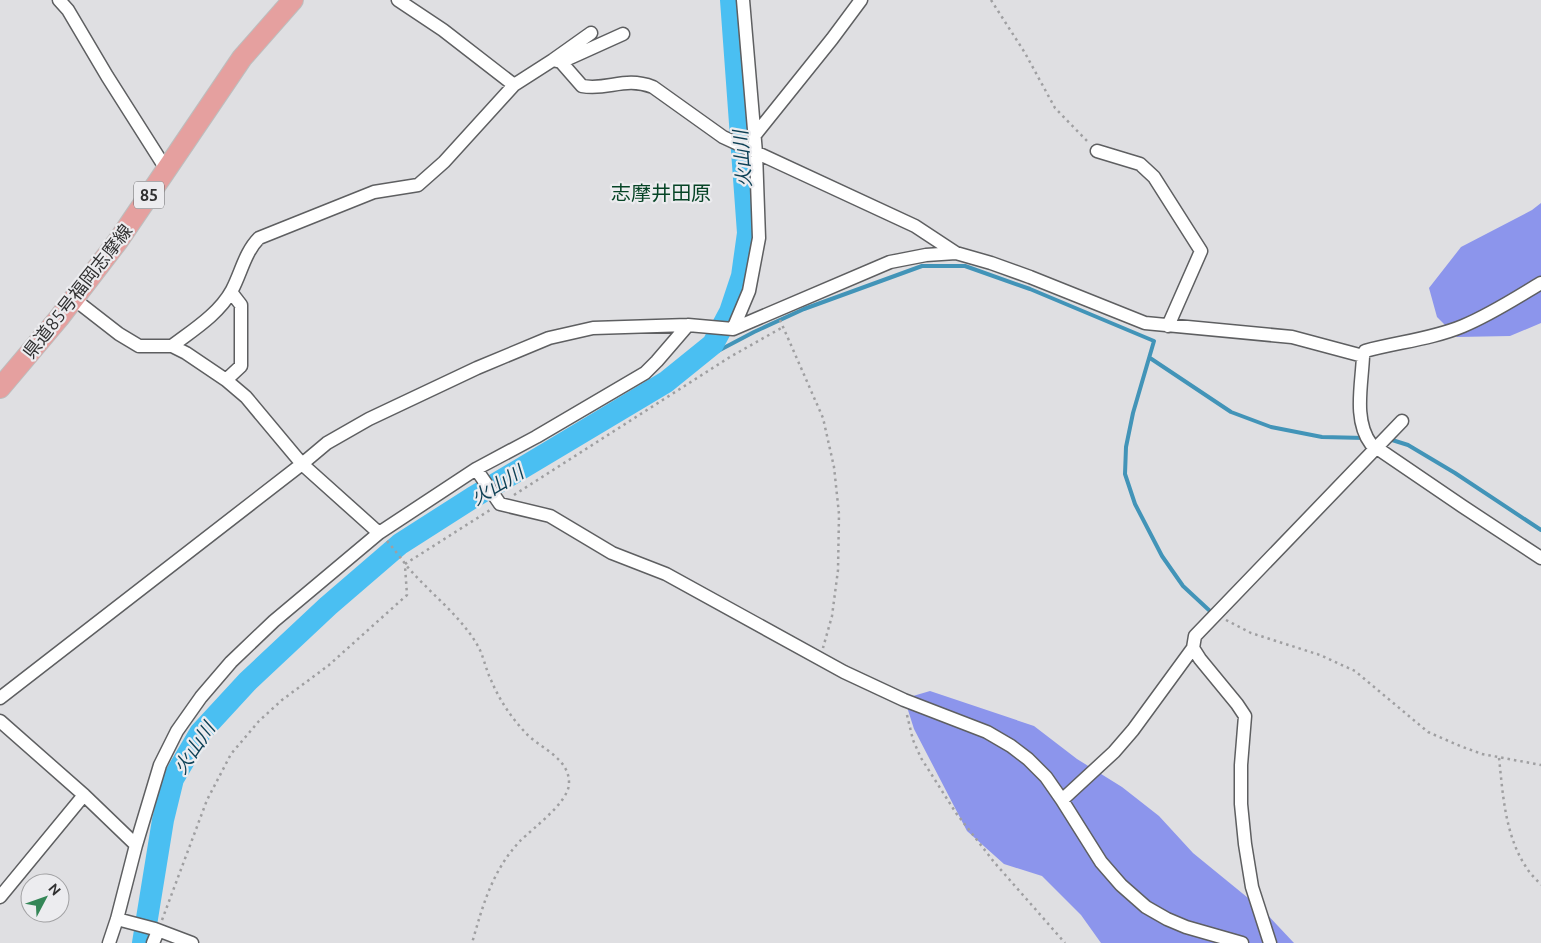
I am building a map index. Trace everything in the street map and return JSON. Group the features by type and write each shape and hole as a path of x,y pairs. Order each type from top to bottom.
{"main road":[{"name":"県道85号福岡志摩線","path":"0,388 74,299 118,241 242,58 293,0"}],"street":[{"path":"59,0 68,10 166,169"},
{"path":"398,0 444,30 514,84"},
{"path":"733,329 749,291 759,238 755,135 744,0"},
{"path":"755,135 861,0"},
{"path":"557,61 591,33"},
{"path":"172,346 216,312 231,292 252,245 259,238 374,192 418,185 444,162 514,84 557,61 623,34"},
{"path":"557,61 582,86 590,88 640,82 653,87 723,136 915,226 956,253 1030,277 1145,323 1292,337 1363,356"},
{"path":"1097,151 1140,164 1154,177 1201,251 1168,326"},
{"path":"0,698 302,464 326,443 369,418 477,368 549,338 593,328 688,325 733,329 890,262 926,254 956,253"},
{"path":"1541,283 1498,309 1463,326 1427,338 1365,351 1363,356 1361,426 1365,436 1376,448 1541,558"},
{"path":"226,380 242,366 240,305 231,292"},
{"path":"74,299 119,334 139,346 172,346 186,353 226,380 246,397 302,464 381,535"},
{"path":"109,943 160,765 177,731 201,696 231,662 274,622 381,535 536,437 644,373 688,325"},
{"path":"1062,800 1114,752 1133,730 1193,648 1196,636 1402,421"},
{"path":"478,473 498,502 550,516 612,553 666,574 820,659 904,700 978,729 1011,746 1028,759 1046,777 1101,862 1121,885 1146,906 1167,919 1186,927 1242,943"},
{"path":"1193,648 1245,716 1241,794 1245,844 1252,887 1270,943"},
{"path":"0,721 84,795 136,845"},
{"path":"0,896 84,795"},
{"path":"117,919 192,943"},
{"path":"153,943 156,930"}],"path":[{"path":"991,0 1025,53 1055,108 1097,151"},
{"path":"405,564 498,502 730,357 783,327 824,418 834,467 839,514 838,570 832,616 820,659"},
{"path":"381,535 405,564 455,616 478,648 490,680 510,715 527,735 552,753 565,767 569,785 559,804 520,841 502,863 491,884 472,943"},
{"path":"156,930 204,809 232,754 259,721 282,700 329,665 407,595 405,564"},
{"path":"1216,615 1251,633 1320,655 1355,671 1428,732 1460,746 1499,758 1541,765"},
{"path":"904,700 913,740 921,758 956,813 994,862 1065,943"},
{"path":"1499,758 1503,802 1510,834 1526,867 1541,885"}],"shaded area":[{"path":"1541,203 1541,323 1510,336 1457,337 1437,317 1429,288 1461,247 1532,210"},
{"path":"930,691 1034,726 1077,759 1122,787 1159,816 1193,853 1264,911 1294,943 1101,943 1081,915 1042,876 1004,864 967,831 914,729 907,707 913,696"}],"waterway":[{"name":"火山川","path":"143,943 163,820 173,779 200,733 248,681 328,606 400,544 472,498 666,382 713,344 730,312 742,276 748,233 731,0"},
{"path":"694,360 716,352 804,309 922,266 965,266 1030,289 1154,341 1133,413 1126,447 1125,474 1135,504 1162,556 1183,586 1211,612"},
{"path":"1150,358 1231,412 1271,427 1322,437 1365,438"},
{"path":"1389,439 1408,445 1455,473 1541,530"}],"district":[{"name":"志摩井田原","path":"661,192"}]}
